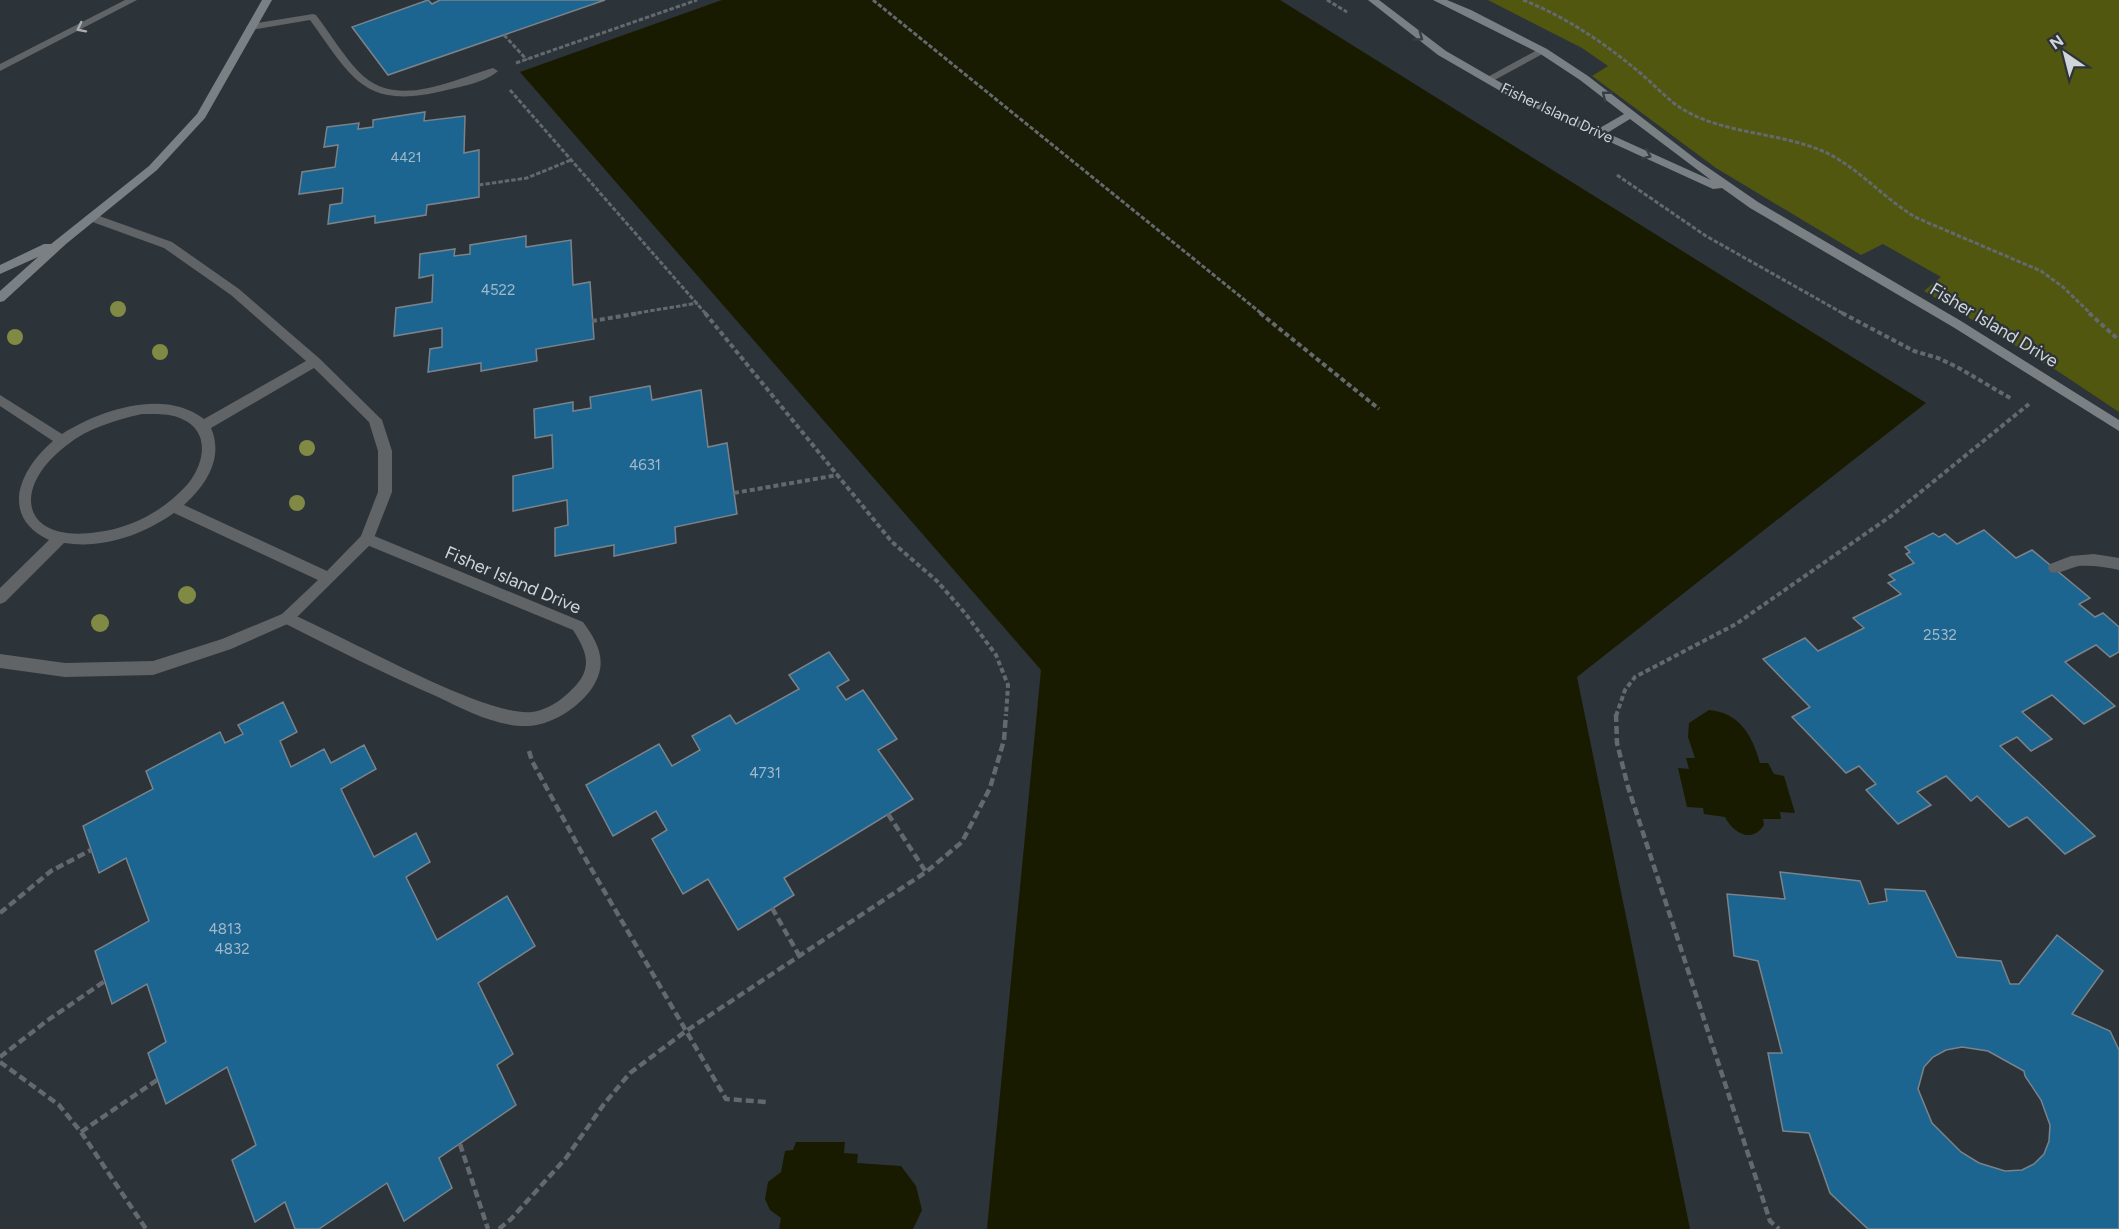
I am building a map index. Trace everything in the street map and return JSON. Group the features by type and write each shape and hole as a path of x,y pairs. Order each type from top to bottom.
{"street":[{"path":"0,68 132,0"},
{"path":"0,298 62,241 153,168 201,116 267,0"},
{"name":"Fisher Island Drive","path":"1438,0 1468,12 1543,51 1754,205 1957,324 2119,426"},
{"name":"Fisher Island Drive","path":"1377,1 1425,41 1487,80 1754,205"},
{"path":"251,27 313,17 362,81 377,88 400,93 447,89 494,71"},
{"path":"1487,80 1543,51"},
{"path":"1599,133 1631,114"},
{"path":"0,661 65,670 153,668 226,644 288,618 367,539 385,492 385,451 375,420 315,362 235,292 168,245 91,217"},
{"path":"0,270 62,241"},
{"path":"203,426 315,362"},
{"path":"0,400 62,441"},
{"path":"168,409 188,415 203,426 210,438 210,454 204,471 192,489 173,506 146,522 117,534 87,540 60,538 39,531 26,518 22,500 26,480 41,460 62,441 87,426 114,415 142,410 168,409"},
{"path":"173,506 329,579"},
{"path":"0,598 60,538"},
{"name":"Fisher Island Drive","path":"367,539 578,626 594,649 594,668 589,680 565,706 546,715 523,720"},
{"path":"2055,568 2068,561 2084,558 2119,564"},
{"path":"288,618 421,684 475,706 523,720"}],"path":[{"path":"499,1229 511,1219 566,1158 604,1104 630,1073 686,1031 926,872 962,842 990,788 1004,740 1008,685 996,655 965,612 937,581 892,542 698,303 494,71 697,0"},
{"path":"873,0 1379,409"},
{"path":"1327,0 1353,16"},
{"path":"1523,0 1573,21 1643,75 1669,100 1692,114 1751,133 1811,147 1859,173 1900,208 2040,270 2069,290 2119,340"},
{"path":"504,35 527,60"},
{"path":"479,185 527,178 571,160"},
{"path":"1614,173 1706,236 1806,294 1914,351 1938,358 1957,367 2012,399"},
{"path":"592,321 698,303"},
{"path":"1779,1229 1770,1221 1628,787 1615,722 1615,706 1623,691 1635,677 1746,618 1891,516 2035,399"},
{"path":"734,494 838,475"},
{"path":"523,720 532,761 726,1099 766,1102"},
{"path":"888,814 926,872"},
{"path":"0,913 51,871 91,850"},
{"path":"772,908 800,957"},
{"path":"0,1057 48,1020 105,981"},
{"path":"0,1062 59,1105 81,1132 146,1229"},
{"path":"81,1132 157,1080"},
{"path":"460,1144 488,1229"}],"green space":[{"path":"1488,0 2119,0 2119,412 2053,368 1924,291 1941,277 1883,244 1861,255 1716,168 1592,76 1608,66 1582,48"}],"shaded area":[{"path":"722,0 1280,0 1926,403 1577,677 1690,1229 987,1229 1041,670 520,72"},
{"path":"1709,710 1720,712 1737,721 1749,735 1760,763 1768,763 1774,774 1784,776 1795,813 1780,812 1781,819 1763,819 1764,825 1759,831 1748,835 1738,832 1725,817 1704,814 1703,808 1687,807 1678,768 1689,769 1686,758 1695,758 1688,737 1689,723"},
{"path":"796,1142 845,1142 844,1153 858,1154 857,1163 901,1166 916,1186 922,1210 913,1229 779,1229 781,1218 770,1210 765,1199 768,1182 781,1172 785,1151 793,1150"}],"building":[{"path":"428,0 432,4 440,0 605,0 388,75 352,27"},
{"path":"425,112 424,121 465,116 464,153 479,150 479,197 427,205 426,215 375,223 375,216 328,224 330,205 342,203 343,188 299,194 302,172 335,167 338,145 324,147 327,127 359,123 358,129 373,127 373,120"},
{"path":"526,236 526,247 571,240 573,285 590,282 594,339 536,349 537,361 481,371 481,363 428,372 430,349 442,347 442,328 394,336 396,308 432,302 433,275 419,278 420,254 455,249 454,256 470,254 470,245"},
{"path":"650,386 652,400 701,390 708,447 727,443 737,514 675,527 676,543 614,556 614,545 555,556 555,528 568,525 567,500 513,511 513,476 553,468 552,435 535,438 534,409 573,402 573,411 591,408 590,397"},
{"path":"1984,530 2016,558 2032,550 2090,598 2079,604 2095,617 2103,613 2119,627 2119,652 2110,657 2096,645 2065,662 2115,706 2084,724 2052,695 2022,712 2052,739 2031,751 2017,737 2000,746 2095,836 2065,854 2027,817 2009,827 1977,796 1971,801 1946,776 1917,792 1931,805 1898,824 1866,790 1876,784 1859,766 1846,773 1792,717 1810,707 1763,659 1805,638 1818,651 1864,628 1853,618 1901,594 1888,583 1895,580 1889,575 1914,563 1906,554 1910,552 1905,547 1933,533 1939,537 1945,534 1957,544"},
{"path":"829,652 849,680 837,687 846,700 863,690 897,739 878,750 913,799 784,878 794,895 738,930 708,879 683,894 652,839 667,830 656,811 613,836 586,785 659,744 672,766 700,750 692,736 730,715 736,724 799,689 789,675"},
{"path":"283,702 297,732 280,741 291,767 324,749 331,763 364,745 376,769 341,789 374,857 416,833 430,862 406,877 437,940 507,896 535,946 478,983 513,1054 497,1065 516,1105 439,1158 452,1188 404,1221 387,1183 319,1229 295,1229 285,1202 255,1222 232,1160 256,1145 227,1067 166,1104 148,1053 166,1042 147,984 112,1004 95,951 149,921 126,858 99,873 83,826 153,789 146,771 220,732 225,743 243,734 238,725"},
{"path":"1780,872 1860,881 1869,904 1887,901 1885,889 1925,891 1957,957 2001,961 2010,984 2019,984 2057,935 2103,971 2072,1014 2110,1031 2119,1050 2119,1229 1868,1229 1830,1193 1809,1133 1783,1131 1768,1053 1782,1053 1758,961 1734,956 1727,894 1785,899","holes":["1962,1047 1988,1051 2024,1071 2041,1100 2050,1125 2049,1141 2044,1154 2034,1164 2022,1170 2005,1171 1979,1163 1961,1152 1932,1123 1918,1089 1924,1067 1933,1057 1946,1050"]}]}
